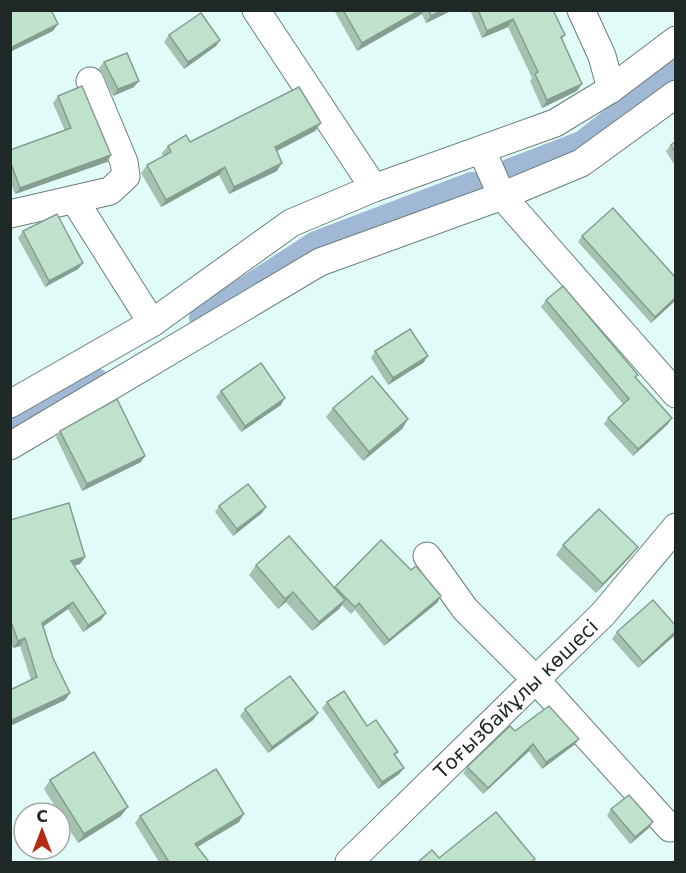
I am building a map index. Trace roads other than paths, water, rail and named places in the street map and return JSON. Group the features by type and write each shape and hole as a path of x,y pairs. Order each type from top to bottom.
{"street":[{"path":"256,10 374,188"},
{"path":"581,10 602,56 611,89"},
{"path":"10,404 152,323 291,223 374,188 555,123 611,89 675,40"},
{"path":"10,214 110,192 126,176 124,162 90,81"},
{"path":"10,446 320,262 502,196 581,163 675,94"},
{"path":"482,151 502,196 675,394"},
{"path":"75,201 152,323"},
{"name":"Тоғызбайұлы көшесі","path":"349,862 537,681 603,614 675,527"},
{"path":"427,556 465,609 537,681 670,828"}],"waterway":[{"path":"511,171 582,144 676,71"},
{"path":"202,318 316,244 472,185"},
{"path":"10,428 96,381"}]}
